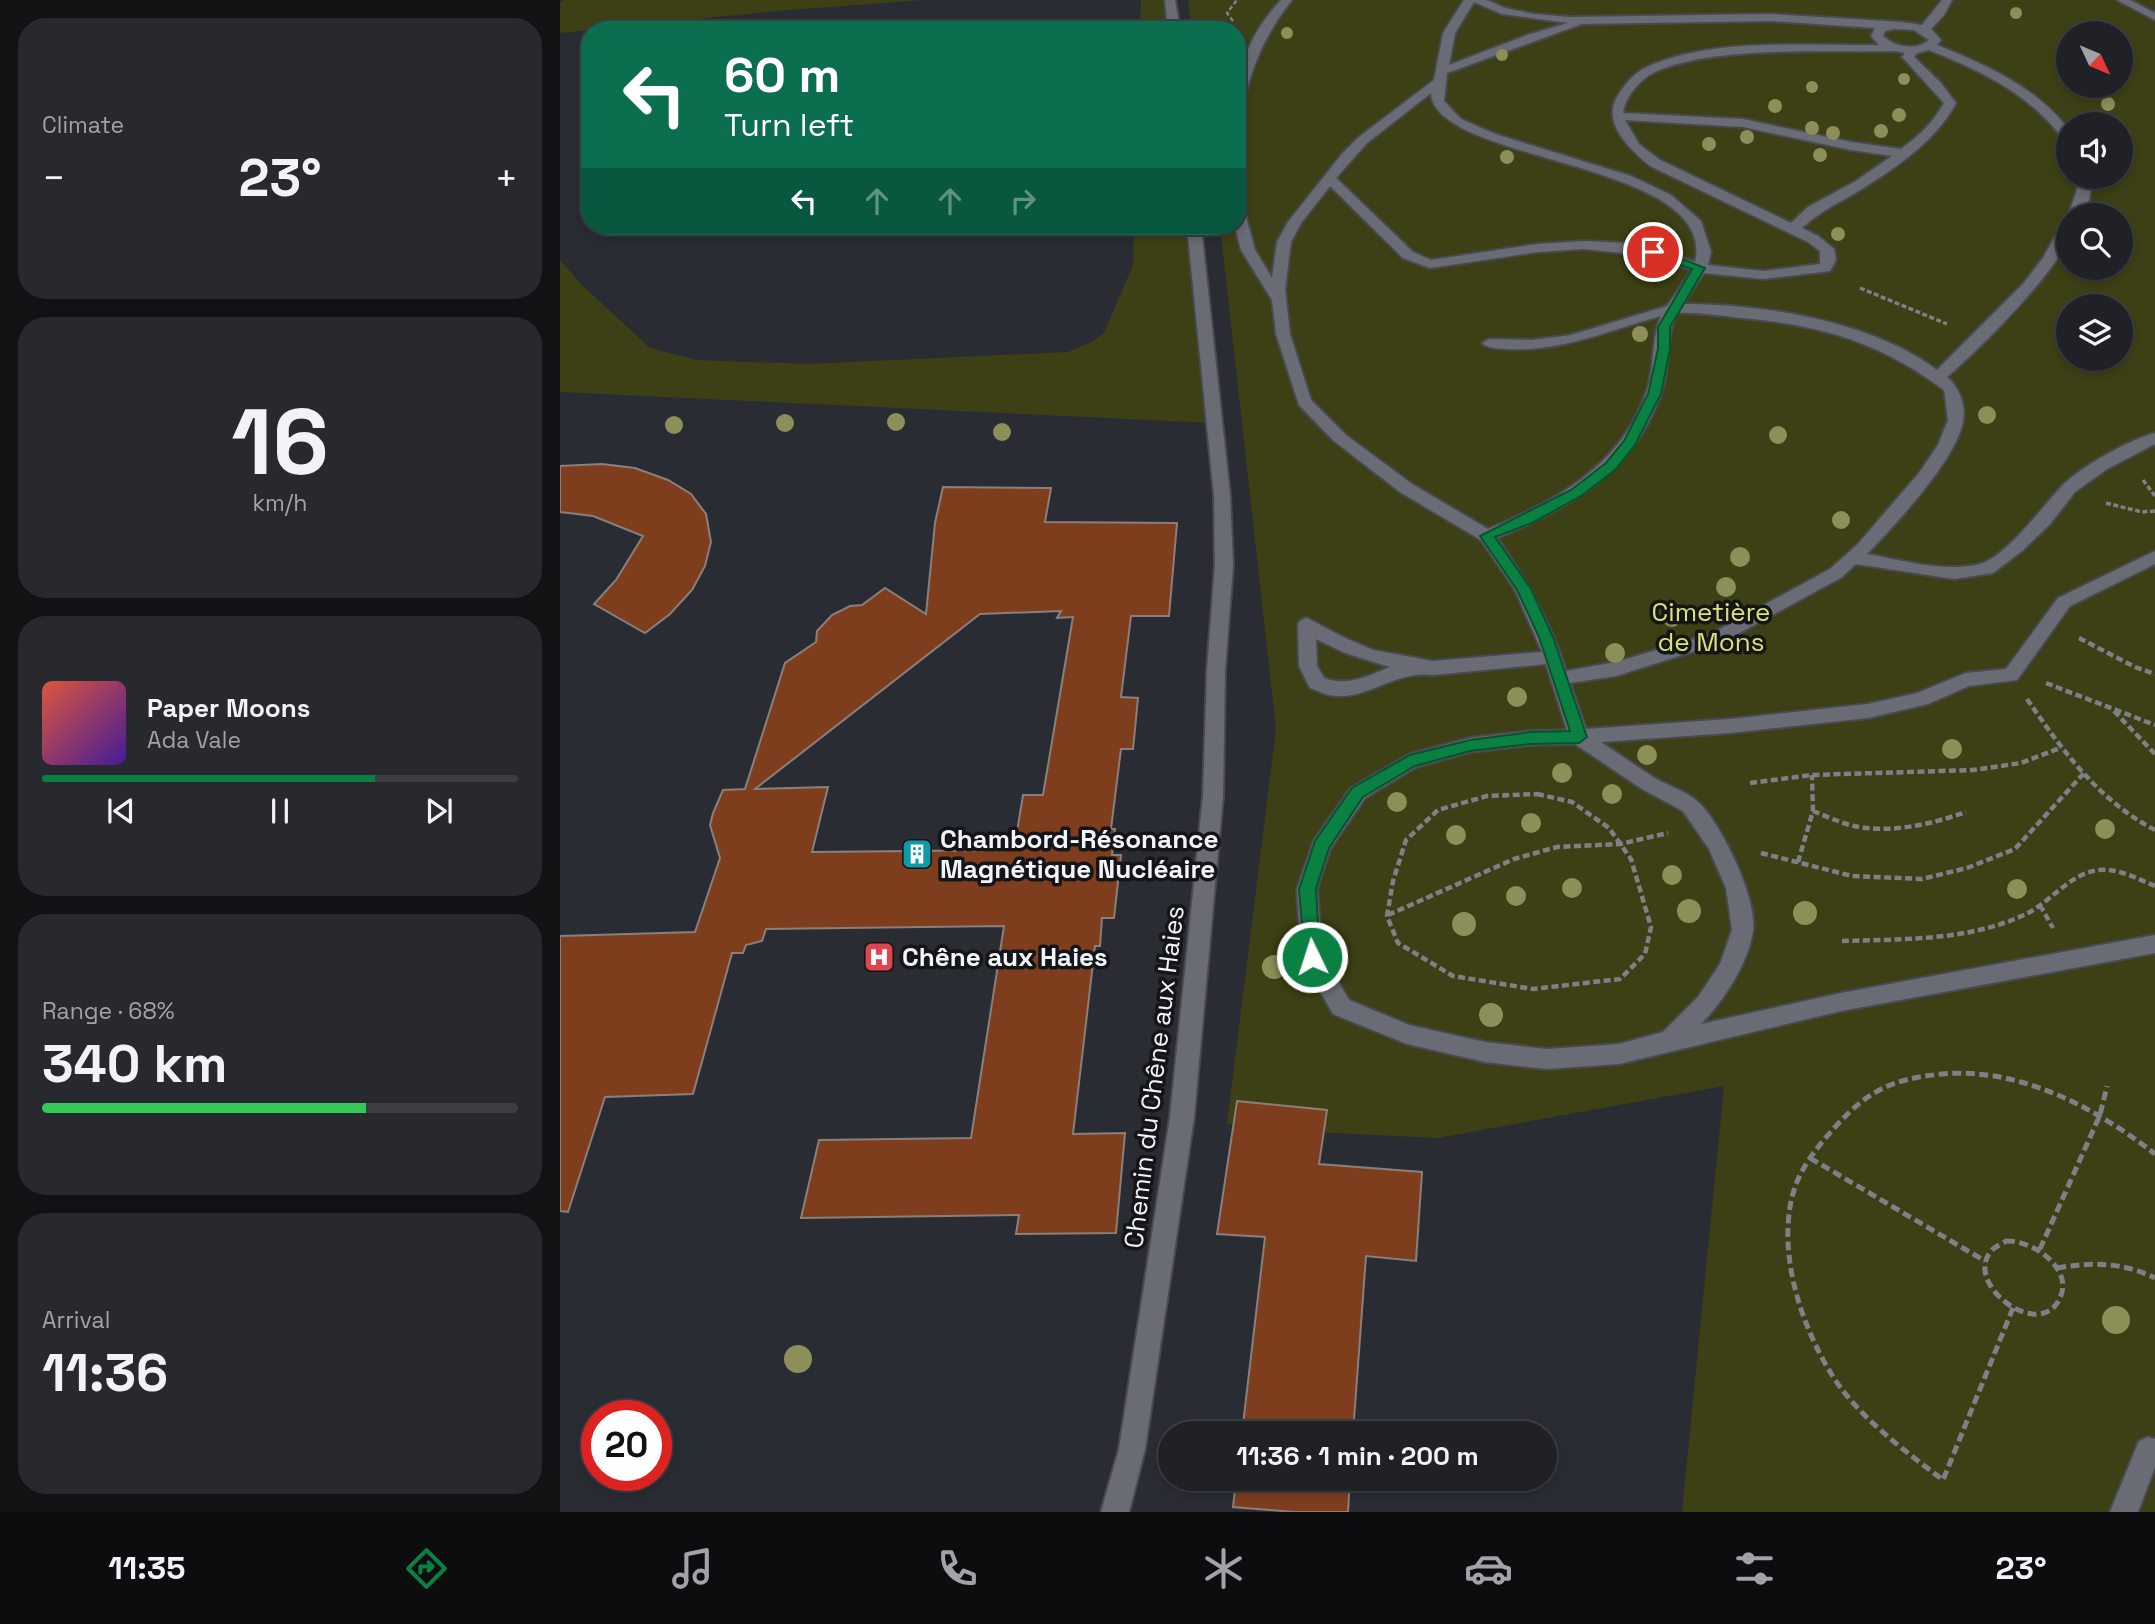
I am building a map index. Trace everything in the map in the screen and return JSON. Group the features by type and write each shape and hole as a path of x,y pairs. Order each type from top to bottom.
{"street":[{"path":"1170,0 1173,21"},
{"path":"1246,69 1258,36 1287,0"},
{"path":"1330,179 1408,255 1430,264 1538,248 1584,245 1626,247 1653,252 1699,268 1763,275 1825,268 1829,260 1827,249 1749,206 1655,163 1634,146 1617,116 1618,106 1627,89 1649,69 1694,57 1740,51 1895,48 1913,50 1930,46 1935,40 1924,30 1903,25 1755,17 1595,21 1507,11 1478,0"},
{"path":"1924,30 1940,13 1947,0"},
{"path":"2122,0 2155,17"},
{"path":"2134,4 2155,5"},
{"path":"1487,536 1530,519 1576,493 1611,466 1624,450 1654,394 1664,349 1664,327 1704,255 1703,237 1692,220 1660,195 1616,175 1465,125 1444,111 1438,102 1441,77 1531,37 1595,21"},
{"path":"1891,26 1880,29 1877,36 1882,42 1895,48"},
{"path":"1930,46 2011,84 2042,106 2056,123"},
{"path":"1792,230 1813,210 1861,184 1924,138 1942,118 1950,103 1940,85 1923,73 1908,57 1913,50"},
{"path":"1617,116 1743,123 1851,146 1900,153"},
{"path":"1660,195 1692,182"},
{"name":"Chemin du Chêne aux Haies","path":"1115,1512 1132,1449 1182,1117 1213,796 1216,670 1224,565 1222,495 1195,235"},
{"path":"1244,235 1248,250 1278,298"},
{"path":"1938,377 1958,362 2015,304 2056,249"},
{"path":"1489,343 1526,346 1560,342 1672,309 1766,316 1850,331 1925,365 1951,388 1956,420 1946,445 1925,477 1853,558 1836,573 1717,638 1616,669 1561,678"},
{"path":"1853,558 1954,573 1987,569 2044,520 2069,488 2101,465 2155,438"},
{"path":"2155,556 2064,602 2011,675 1966,680 1921,699 1868,711 1784,721 1579,737 1531,738 1458,748 1410,761 1358,793 1321,846 1307,889 1312,957 1341,1007 1406,1034 1485,1052 1547,1059 1619,1054 1841,1002 2155,944"},
{"path":"1413,666 1357,687 1335,690 1317,682 1308,666 1307,624 1329,640 1398,664 1433,668 1554,657"},
{"path":"1579,737 1690,807 1718,845 1736,888 1743,930 1729,968 1706,1004 1670,1040"},
{"path":"2124,1512 2148,1450"}],"lane":[{"path":"1469,0 1468,6 1448,36 1441,77 1363,140 1295,222 1284,242 1278,298 1283,334 1304,402 1340,438 1406,488 1487,536 1523,589 1554,657 1579,737"}],"path":[{"path":"1860,288 1980,337"},
{"path":"2069,488 2107,503 2142,512 2155,511"},
{"path":"2053,620 2074,636 2134,667 2155,674"},
{"path":"2011,675 2046,682 2155,725"},
{"path":"2011,675 2060,748 2143,825 2155,830"},
{"path":"2113,710 2155,754"},
{"path":"1750,783 1812,775 1973,770 2021,763 2060,748"},
{"path":"1718,845 1852,876 1922,879 1967,868 2015,849 2084,773"},
{"path":"1798,862 1813,811 1812,775"},
{"path":"1537,794 1572,802 1609,828 1634,869 1651,927 1645,954 1620,979 1533,989 1453,976 1398,943 1387,916 1393,881 1406,840 1438,810 1487,796 1537,794"},
{"path":"1813,811 1857,827 1886,828 1943,820 1966,812"},
{"path":"1387,916 1514,859 1557,847 1620,844 1703,824"},
{"path":"1842,941 1956,933 1995,924 2027,914 2089,872 2115,870 2155,886"},
{"path":"2013,1308 1943,1480 1916,1460 1856,1404 1833,1375 1803,1309 1789,1244 1790,1211 1795,1188 1810,1158 1825,1137 1868,1094 1896,1084 1937,1075 1977,1074 2063,1097 2100,1115 2137,1138 2155,1154"},
{"path":"2040,1250 2100,1115 2107,1086"},
{"path":"1810,1158 1985,1261"},
{"path":"2006,1241 2029,1243 2040,1250 2057,1268 2062,1292 2058,1302 2050,1310 2039,1313 2026,1313 2013,1308 2003,1301 1988,1282 1985,1261 1996,1244 2006,1241"},
{"path":"2057,1268 2096,1261 2140,1269 2155,1278"}],"green space":[{"path":"564,0 924,0 678,21 581,21 581,31 560,33 560,4"},
{"path":"1141,0 1170,0 1173,21 1140,21"},
{"name":"Cimetière de Mons","path":"1188,0 2155,0 2155,1512 1682,1512 1724,1086 1438,1138 1312,1132 1227,1124 1276,729 1221,235 1246,235 1246,21 1191,21"},
{"path":"1134,235 1195,235 1213,423 560,392 560,260 581,284 650,348 697,360 807,364 1068,352 1092,342 1104,333 1133,265"}],"building":[{"path":"602,464 635,468 668,480 691,494 706,514 711,542 705,566 692,590 670,614 645,633 594,604 616,580 643,536 593,516 560,512 560,466"},
{"name":"Chambord-Résonance Magnétique Nucléaire","path":"943,487 1051,488 1045,522 1177,523 1169,616 1131,616 1121,697 1138,698 1133,749 1121,749 1111,829 1115,829 1112,855 1121,855 1114,918 1102,918 1100,946 1095,946 1073,1134 1125,1133 1116,1233 1016,1234 1019,1215 801,1218 819,1140 971,1138 1004,926 766,929 762,941 746,945 743,953 732,953 693,1094 605,1097 568,1212 560,1211 560,936 695,932 720,858 710,825 713,813 723,790 745,789 785,663 816,642 817,631 832,615 850,606 862,605 885,588 926,614 935,523","holes":["1061,611 1057,618 1073,617 1043,795 1023,795 1014,850 812,852 828,787 755,789 980,614"]},
{"path":"1237,1101 1327,1110 1319,1164 1422,1172 1416,1261 1366,1256 1354,1421 1243,1421 1265,1237 1217,1234"},
{"path":"1235,1491 1349,1491 1348,1512 1294,1512 1233,1507"}],"place":[{"name":"Chambord-Résonance Magnétique Nucléaire","path":"917,854"},
{"name":"Chêne aux Haies","path":"879,957"}],"route":[{"path":"1312,957 1307,889 1321,846 1358,793 1410,761 1470,746 1531,738 1579,737 1546,637 1523,589 1487,536 1530,519 1576,493 1611,466 1630,442 1654,394 1661,370 1664,327 1672,309 1699,268 1653,252"}]}
